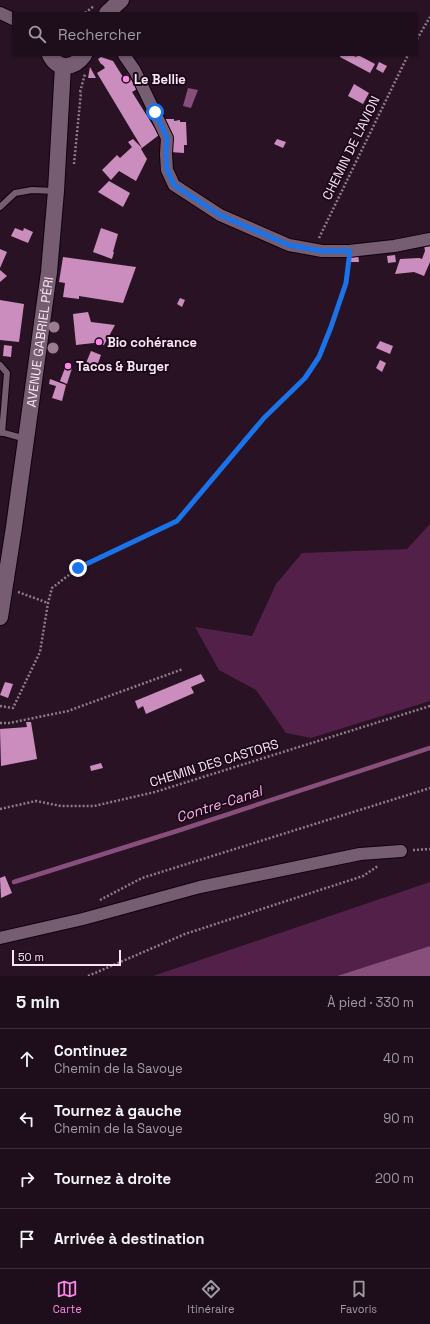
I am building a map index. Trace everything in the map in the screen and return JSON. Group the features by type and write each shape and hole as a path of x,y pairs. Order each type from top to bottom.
{"main road":[{"path":"108,12 120,0"},
{"path":"51,56 55,62 63,66 75,64 83,56"},
{"name":"AVENUE GABRIEL PÉRI","path":"0,617 14,527 49,272 56,191 63,66"}],"street":[{"path":"0,12 12,18"},
{"path":"125,56 135,71 167,138 167,170 174,185 220,215 289,245 322,251 350,251 394,246 430,239"},
{"path":"0,938 83,919 200,887 360,854 401,851"}],"lane":[{"path":"0,207 15,193 32,190 56,191"},
{"path":"0,365 7,373 1,432 26,439"}],"path":[{"path":"418,37 430,17"},
{"name":"CHEMIN DE L'AVION","path":"310,249 317,241 408,56"},
{"path":"0,706 13,708 40,652 52,588 78,568 177,521 264,418 305,378 319,357 331,327 346,283 350,251"},
{"path":"0,723 9,723 68,711 183,669"},
{"name":"CHEMIN DES CASTORS","path":"0,809 36,801 60,806 94,806 155,792 430,706"},
{"path":"83,919 93,903 142,878 430,788"},
{"path":"401,851 430,849"},
{"path":"88,976 185,934 363,876 382,864"}],"shaded area":[{"path":"188,88 198,90 191,108 183,106"},
{"path":"430,524 430,701 311,738 286,733 256,690 219,670 195,627 252,636 276,584 302,553 407,549"},
{"path":"430,882 430,946 337,976 153,976"},
{"path":"430,946 430,976 337,976"}],"building":[{"path":"360,56 375,64 370,73 340,57"},
{"path":"101,57 113,61 123,77 128,74 137,89 132,92 159,135 142,148 97,73 105,68 98,59"},
{"path":"379,62 387,66 383,73 376,69"},
{"path":"90,67 96,78 88,78"},
{"path":"354,84 369,93 363,104 348,96"},
{"path":"165,119 174,119 174,121 180,120 180,122 186,122 187,145 184,145 184,153 170,152 170,130"},
{"path":"133,139 142,148 141,149 147,159 136,181 119,171 111,180 102,170 117,155 120,158 132,147 128,142"},
{"path":"277,139 286,142 283,148 274,144"},
{"path":"109,181 130,193 123,207 98,192"},
{"path":"15,228 23,231 24,228 33,232 28,243 11,236"},
{"path":"101,228 118,234 112,259 93,252"},
{"path":"430,244 430,262 424,276 414,272 395,274 400,259 422,259 425,251 424,245"},
{"path":"0,249 7,252 0,268"},
{"path":"358,254 359,262 351,262 351,255"},
{"path":"395,255 396,262 388,263 387,256"},
{"path":"63,257 136,267 123,303 79,296 79,299 63,297 65,283 59,282"},
{"path":"0,270 7,276 0,282"},
{"path":"180,298 185,300 182,307 177,304"},
{"path":"0,300 24,304 19,342 0,340"},
{"path":"88,312 91,322 115,325 104,345 94,343 76,345 73,314"},
{"path":"380,341 393,346 390,354 376,348"},
{"path":"4,345 12,346 11,357 3,356"},
{"path":"91,351 101,355 97,366 86,363"},
{"path":"380,360 386,363 382,372 376,368"},
{"path":"65,368 72,368 67,384 60,381"},
{"path":"50,379 66,385 62,401 52,398 56,386 49,384"},
{"path":"201,674 205,681 191,687 194,693 146,714 143,706 138,709 135,701"},
{"path":"5,682 13,684 8,698 0,695"},
{"path":"26,722 31,722 37,759 1,766 0,729 27,727"},
{"path":"101,763 103,768 91,771 90,766"},
{"path":"5,876 12,893 1,898 0,878"}],"waterway":[{"name":"Contre-Canal","path":"14,882 180,830 430,748"}],"place":[{"name":"Le Bellie","path":"126,79"},
{"name":"Bio cohérance","path":"99,342"},
{"name":"Tacos & Burger","path":"68,366"}],"route":[{"path":"78,568 177,521 264,418 305,378 319,357 346,283 350,251 322,251 289,245 220,215 174,185 167,170 167,138 155,112"}]}
